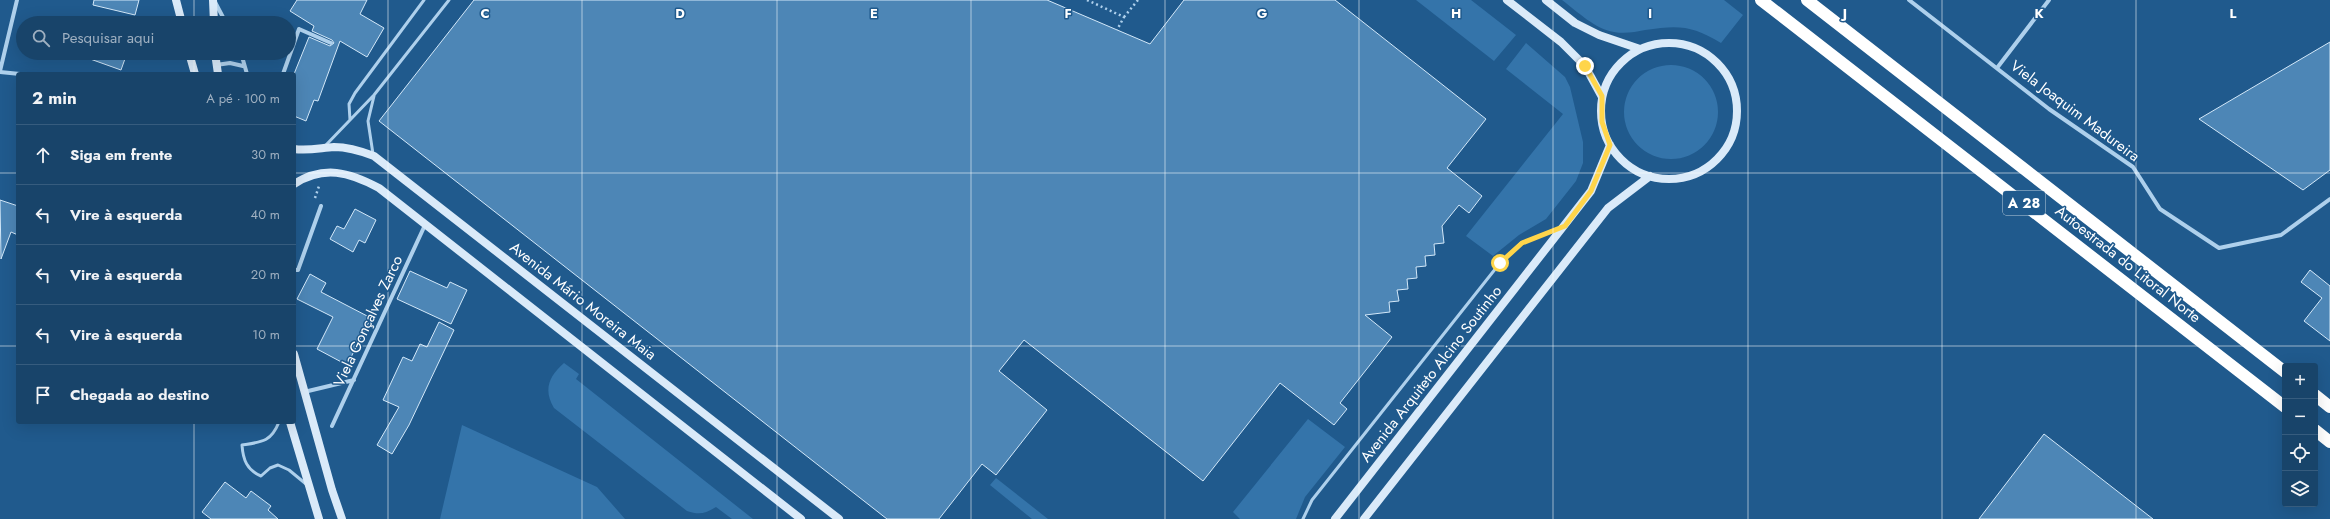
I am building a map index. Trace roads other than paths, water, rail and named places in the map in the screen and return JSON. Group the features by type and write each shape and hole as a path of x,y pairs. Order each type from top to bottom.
{"highway":[{"name":"Autoestrada do Litoral Norte","path":"1761,0 2282,405"},
{"name":"Autoestrada do Litoral Norte","path":"1807,0 2282,370"},
{"path":"2318,397 2330,407"},
{"path":"2318,432 2330,442"}],"main road":[{"path":"176,0 180,16"},
{"path":"214,0 214,16"},
{"path":"1508,0 1561,42 1580,61 1602,96"},
{"path":"1546,0 1576,22 1599,35 1640,49"},
{"path":"1660,43 1673,44 1699,50 1715,61 1728,77 1735,95 1737,115 1732,135 1722,152 1708,166 1690,175 1677,178 1650,176 1634,170 1625,163 1610,145 1602,122 1602,96 1610,77 1623,61 1640,49 1660,43"},
{"path":"191,60 194,72"},
{"path":"216,60 218,72"},
{"name":"Avenida Arquiteto Alcino Soutinho","path":"1335,519 1591,191 1610,145"},
{"name":"Avenida Mário Moreira Maia","path":"296,149 305,151 335,147 358,149 374,156 838,519"},
{"path":"296,183 309,175 329,172 358,176 379,188 801,519"},
{"path":"1364,519 1608,208 1650,176"},
{"path":"296,362 332,490 342,519"},
{"path":"291,424 308,485 320,519"}],"street":[{"path":"16,74 0,72 17,0"},
{"path":"214,0 222,16"},
{"name":"Viela Joaquim Madureira","path":"1909,0 2049,109 2133,167 2160,209 2219,248 2281,235 2330,199"},
{"path":"1996,68 2049,0"},
{"path":"296,37 299,29 331,43"},
{"path":"242,60 245,72"},
{"path":"284,72 288,60"},
{"path":"216,65 230,62 243,66"},
{"path":"296,270 298,270 321,206"},
{"name":"Viela Gonçalves Zarco","path":"332,426 425,225"},
{"path":"304,392 354,380"}],"lane":[{"path":"350,120 349,104 355,93 424,0"},
{"path":"322,149 374,95 449,0"},
{"path":"374,95 368,121 374,156"},
{"path":"1303,519 1312,500 1500,263 1522,243 1565,226"},
{"path":"278,424 276,431 265,442 242,445 246,466 253,473 261,476 270,468 278,465 289,470 308,485"}]}
